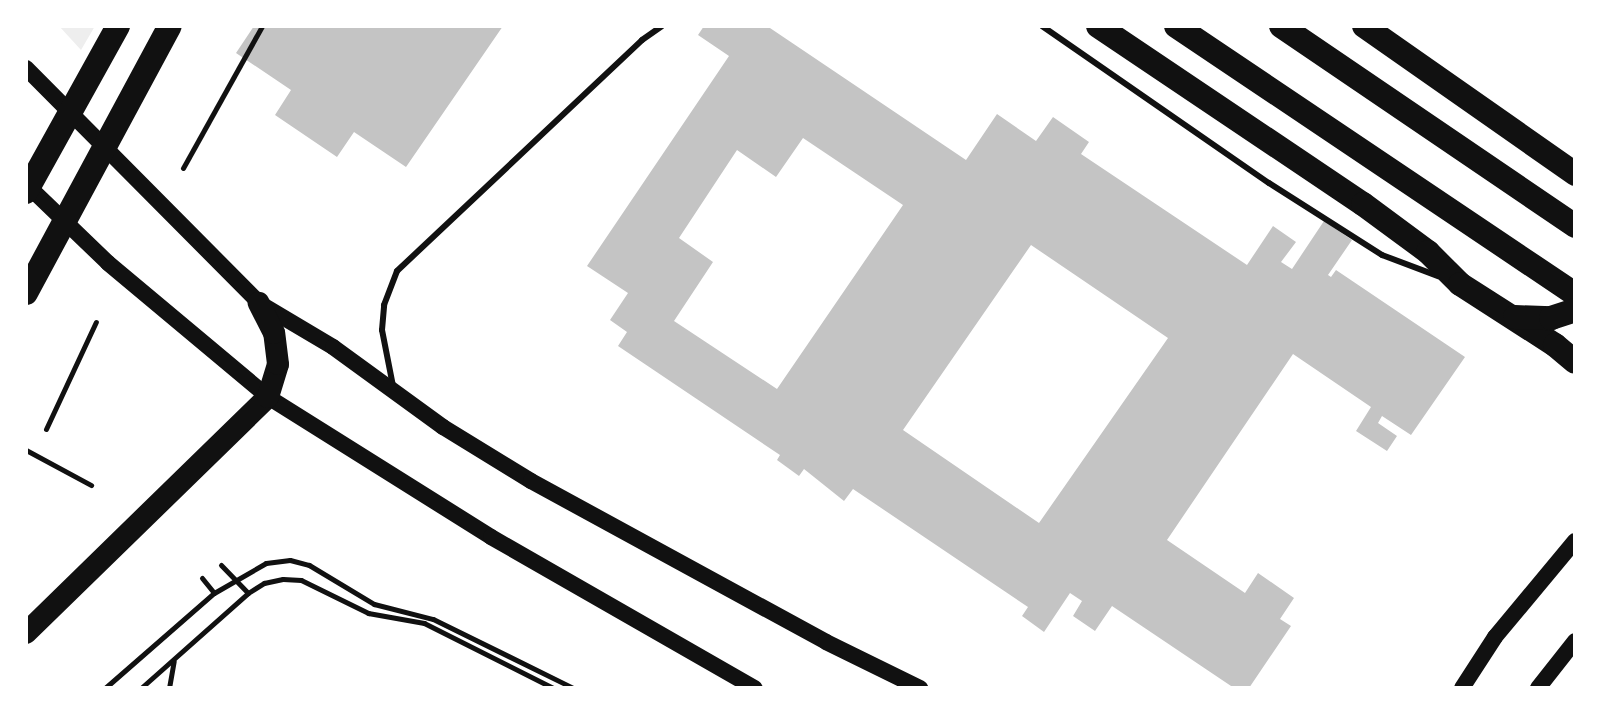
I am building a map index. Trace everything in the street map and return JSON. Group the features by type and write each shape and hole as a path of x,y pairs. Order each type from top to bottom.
{"highway":[{"path":"26,192 118,26"},
{"path":"26,293 170,26"},
{"path":"1098,26 1363,204 1428,252 1460,284 1513,317 1575,362"},
{"path":"1176,26 1575,294"},
{"path":"1281,26 1574,225"},
{"path":"1364,26 1575,174"},
{"path":"26,633 268,397 278,364 274,333 259,303"},
{"path":"1513,317 1551,318 1575,310"}],"main road":[{"path":"28,70 259,303 333,347 395,393 531,481 813,635 920,688"},
{"path":"26,184 108,263 268,397 491,537 755,688"},
{"path":"1462,688 1495,637 1575,541"},
{"path":"1538,688 1575,641"}],"lane":[{"path":"395,393 382,330 384,305 397,271 642,40 662,26"},
{"path":"1042,26 1269,183 1382,255 1460,284"}],"path":[{"path":"183,168 262,26"},
{"path":"46,429 96,322"},
{"path":"26,450 91,485"},
{"path":"105,688 214,593 266,563 290,560 309,565 374,604 433,619 573,688"},
{"path":"221,565 248,593"},
{"path":"202,578 214,593"},
{"path":"141,688 248,593 264,583 301,580 368,613 424,623 553,688"},
{"path":"169,688 174,660"}],"shaded area":[{"path":"59,26 95,26 81,50"}],"building":[{"path":"254,26 503,26 406,167 354,132 337,157 275,115 291,90 236,53"},
{"path":"704,26 767,26 966,160 997,114 1036,141 1053,117 1089,142 1081,154 1247,265 1273,226 1296,242 1281,262 1292,269 1324,221 1352,240 1328,275 1331,277 1336,270 1465,357 1411,435 1382,416 1378,423 1397,436 1387,451 1356,431 1371,407 1293,354 1167,540 1245,593 1258,573 1294,598 1280,619 1291,626 1249,688 1234,688 1112,606 1095,631 1073,616 1082,601 1070,593 1044,632 1022,616 1028,607 853,489 844,501 804,469 799,476 777,460 780,455 618,346 627,332 610,320 628,293 587,266 729,56 698,35","holes":["803,138 903,205 777,389 674,321 713,262 679,238 737,150 776,177","1031,245 1168,338 1039,523 903,430"]}]}
